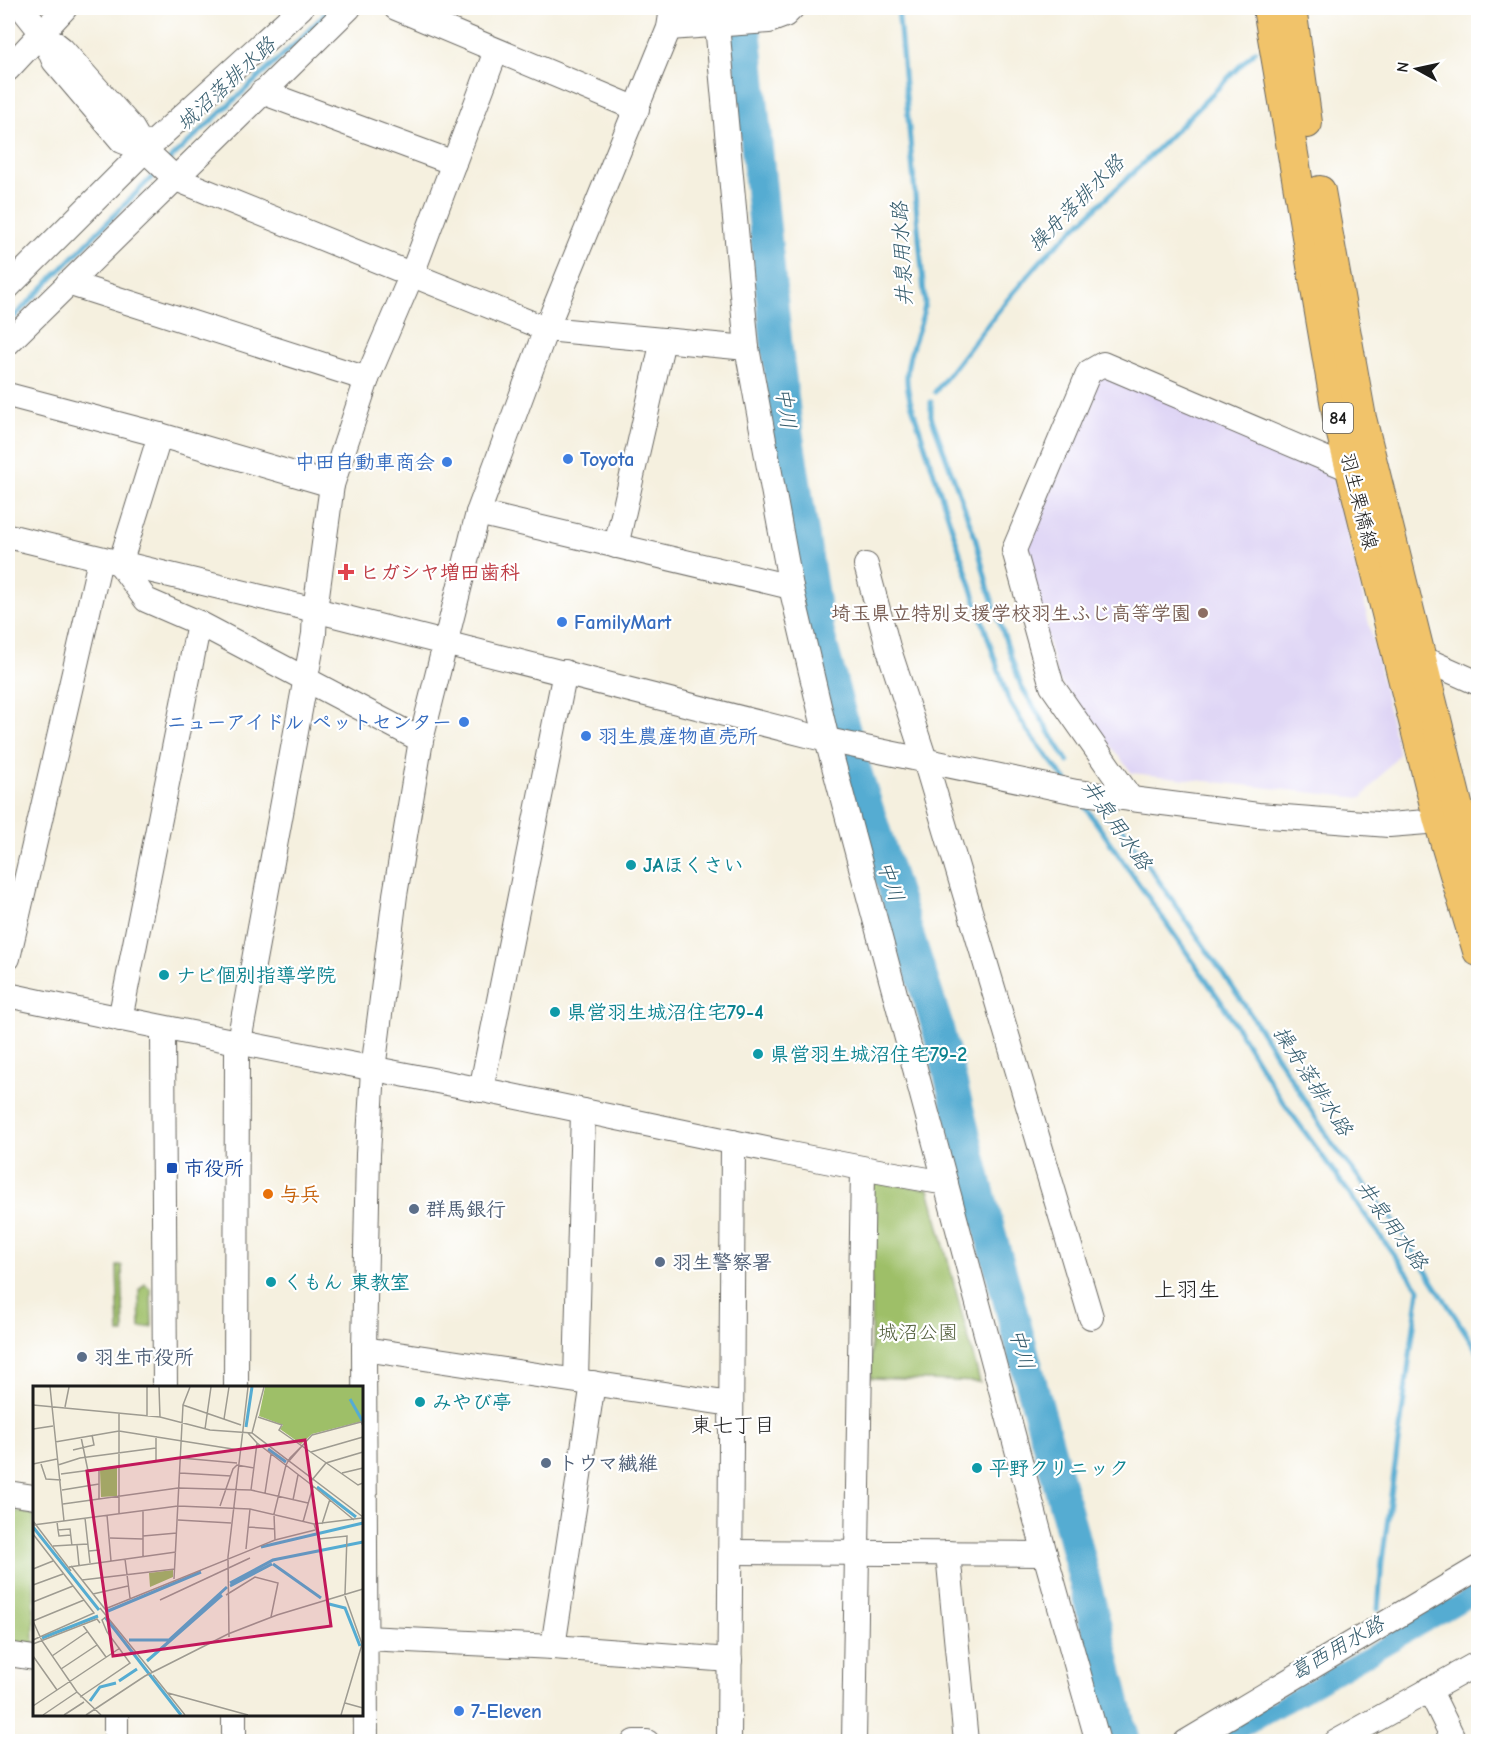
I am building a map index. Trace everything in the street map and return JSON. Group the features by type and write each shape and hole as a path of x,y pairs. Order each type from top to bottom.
{"main road":[{"name":"羽生栗橋線","path":"1268,8 1338,418 1450,819 1479,876"},
{"name":"羽生栗橋線","path":"1291,8 1305,109 1361,418 1479,951"}],"street":[{"path":"22,8 42,33 54,61 122,141 145,150 176,179 546,329 747,348"},
{"path":"8,69 65,8"},
{"path":"8,287 145,150 302,8"},
{"path":"8,343 349,8"},
{"path":"396,8 637,109"},
{"path":"366,1742 363,1544 364,1349 366,1221 373,1070 395,895 421,740 444,643 478,513 546,329 637,109 670,18 724,25 769,21 785,15 792,8"},
{"path":"724,25 747,348 791,587 827,740 1045,1554 1098,1742"},
{"path":"236,1386 238,1043 314,634 315,610 332,485 367,379 412,274 496,51"},
{"path":"262,93 454,163"},
{"path":"68,283 367,379"},
{"path":"616,546 663,340"},
{"path":"1131,799 1052,686 1014,550 1089,372 1103,364 1352,470"},
{"path":"8,395 160,435 332,485"},
{"path":"8,958 110,562 160,435"},
{"path":"478,513 791,587"},
{"path":"8,537 315,610 827,740 1076,792 1258,815 1389,825 1450,819"},
{"path":"110,562 146,600 199,623 421,740"},
{"path":"866,565 888,647 925,760 1091,1317"},
{"path":"120,1019 199,623"},
{"path":"1433,663 1479,683"},
{"path":"481,1090 565,672"},
{"path":"8,995 163,1029 481,1090 863,1169 946,1183"},
{"path":"163,1029 165,1386"},
{"path":"553,1647 584,1381 583,1111"},
{"path":"729,1742 734,1142"},
{"path":"854,1742 863,1169"},
{"path":"364,1349 731,1404"},
{"path":"8,1493 33,1497"},
{"path":"732,1552 1045,1554"},
{"path":"948,1553 966,1742"},
{"path":"1186,1742 1479,1568"},
{"path":"365,1638 553,1647 730,1660"},
{"path":"8,1654 33,1658"},
{"path":"1336,1742 1479,1663"},
{"path":"1429,1689 1455,1742"},
{"path":"116,1716 116,1742"},
{"path":"234,1716 234,1742"},
{"path":"634,1742 646,1742"}],"shaded area":[{"name":"埼玉県立特別支援学校羽生ふじ高等学園","path":"1103,371 1334,472 1399,754 1362,798 1132,773 1058,679 1023,548 1096,375"}],"green space":[{"name":"城沼公園","path":"872,1182 929,1189 980,1382 871,1378"},
{"path":"117,1266 122,1266 124,1333 119,1333"},
{"path":"145,1284 151,1289 152,1327 140,1328 139,1290"},
{"path":"8,1510 33,1514 33,1653 8,1649"}],"waterway":[{"name":"城沼落排水路","path":"169,160 331,8"},
{"name":"中川","path":"743,8 777,350 788,438 819,634 855,769 937,1025 977,1185 1074,1539 1124,1739"},
{"name":"井泉用水路","path":"898,8 925,304 907,371 910,400 1008,699 1027,730 1067,782"},
{"name":"操舟落排水路","path":"935,392 1003,305 1045,256 1137,169 1255,51"},
{"name":"城沼落排水路","path":"8,323 155,174"},
{"name":"操舟落排水路","path":"931,402 931,416 975,537 989,591 1021,686 1068,762"},
{"name":"井泉用水路","path":"1081,801 1222,1003 1278,1095 1419,1289 1382,1561 1378,1609"},
{"name":"操舟落排水路","path":"1121,826 1244,1004 1333,1145 1396,1224 1478,1352"},
{"name":"葛西用水路","path":"1218,1742 1478,1593"}],"place":[{"name":"Toyota","path":"568,459"},
{"name":"中田自動車商会","path":"447,462"},
{"name":"ヒガシヤ増田歯科","path":"346,572"},
{"name":"埼玉県立特別支援学校羽生ふじ高等学園","path":"1203,613"},
{"name":"FamilyMart","path":"562,622"},
{"name":"ニューアイドル ペットセンター","path":"464,722"},
{"name":"羽生農産物直売所","path":"586,736"},
{"name":"JAほくさい","path":"631,865"},
{"name":"ナビ個別指導学院","path":"164,975"},
{"name":"県営羽生城沼住宅79-4","path":"555,1012"},
{"name":"県営羽生城沼住宅79-2","path":"758,1054"},
{"name":"市役所","path":"172,1168"},
{"name":"与兵","path":"268,1194"},
{"name":"群馬銀行","path":"414,1209"},
{"name":"羽生警察署","path":"660,1262"},
{"name":"くもん 東教室","path":"271,1282"},
{"name":"羽生市役所","path":"82,1357"},
{"name":"みやび亭","path":"420,1402"},
{"name":"トウマ繊維","path":"546,1463"},
{"name":"平野クリニック","path":"977,1468"},
{"name":"7-Eleven","path":"459,1711"}],"district":[{"name":"上羽生","path":"1187,1290"},
{"name":"東七丁目","path":"733,1425"}]}
